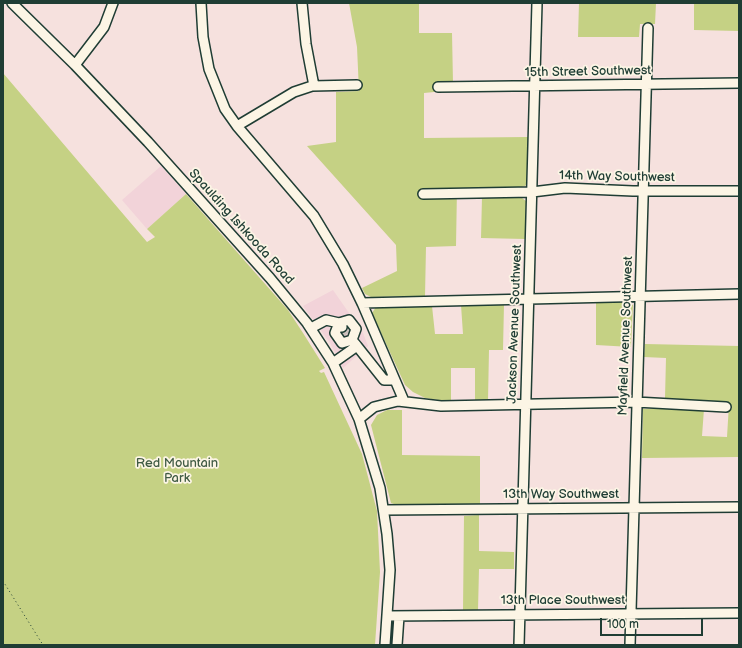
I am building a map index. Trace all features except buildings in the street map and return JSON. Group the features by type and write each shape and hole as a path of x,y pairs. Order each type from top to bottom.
{"street":[{"name":"Spaulding Ishkooda Road","path":"12,3 75,64 270,278 311,328 333,363 359,419 375,467 384,510 390,570 385,645"},
{"path":"75,64 96,38 110,15 113,3"},
{"path":"201,3 203,37 209,69 225,109 237,126 314,216 343,264 362,303 404,401"},
{"path":"302,3 306,44 314,86"},
{"name":"Jackson Avenue Southwest","path":"519,645 538,3"},
{"name":"Mayfield Avenue Southwest","path":"630,645 648,28"},
{"name":"15th Street Southwest","path":"438,87 739,83"},
{"path":"237,126 294,92 314,86 358,85"},
{"name":"14th Way Southwest","path":"423,194 532,192 565,188 644,191 739,191"},
{"path":"362,303 739,294"},
{"path":"311,328 326,320 348,334 384,380 395,380"},
{"path":"333,363 348,334"},
{"path":"359,419 374,407 390,402 404,401 441,406 636,402 726,408"},
{"name":"13th Way Southwest","path":"384,510 739,507"},
{"name":"13th Place Southwest","path":"388,616 739,613"},
{"path":"397,645 399,616"}],"path":[{"path":"3,581 43,645"}],"shaded area":[{"path":"161,166 186,194 147,229 122,200"},
{"path":"333,290 363,333 368,346 343,368 330,343 303,306"}],"green space":[{"path":"349,3 419,3 419,33 452,33 453,83 434,83 434,92 424,93 424,138 528,137 527,183 525,186 518,188 457,188 456,246 426,247 425,296 371,297 365,294 362,288 397,271 396,245 307,146 336,142 336,92 359,91 357,47"},
{"path":"579,3 656,3 655,24 640,24 639,37 578,37"},
{"path":"694,3 739,3 739,31 694,30"},
{"name":"Red Mountain Park","path":"3,73 147,242 155,237 147,229 186,194 288,310 303,333 325,368 319,371 321,373 324,372 362,454 377,511 380,572 375,645 3,645"},
{"path":"482,197 522,198 526,201 525,239 481,238"},
{"path":"626,301 633,305 631,347 596,345 596,302"},
{"path":"504,304 503,350 489,350 488,400 475,400 475,368 451,368 451,402 425,398 413,392 405,385 372,313 376,307 432,306 435,334 463,334 461,305"},
{"path":"645,344 739,346 739,457 642,458 643,409 704,409 702,436 727,437 729,404 665,398 666,358 644,357"},
{"path":"387,410 402,410 402,455 480,456 480,504 391,503 371,425 377,415"},
{"path":"479,515 479,551 514,552 514,569 479,569 478,610 463,610 464,516"}],"tunnel":[{"path":"343,328 347,334"}]}
